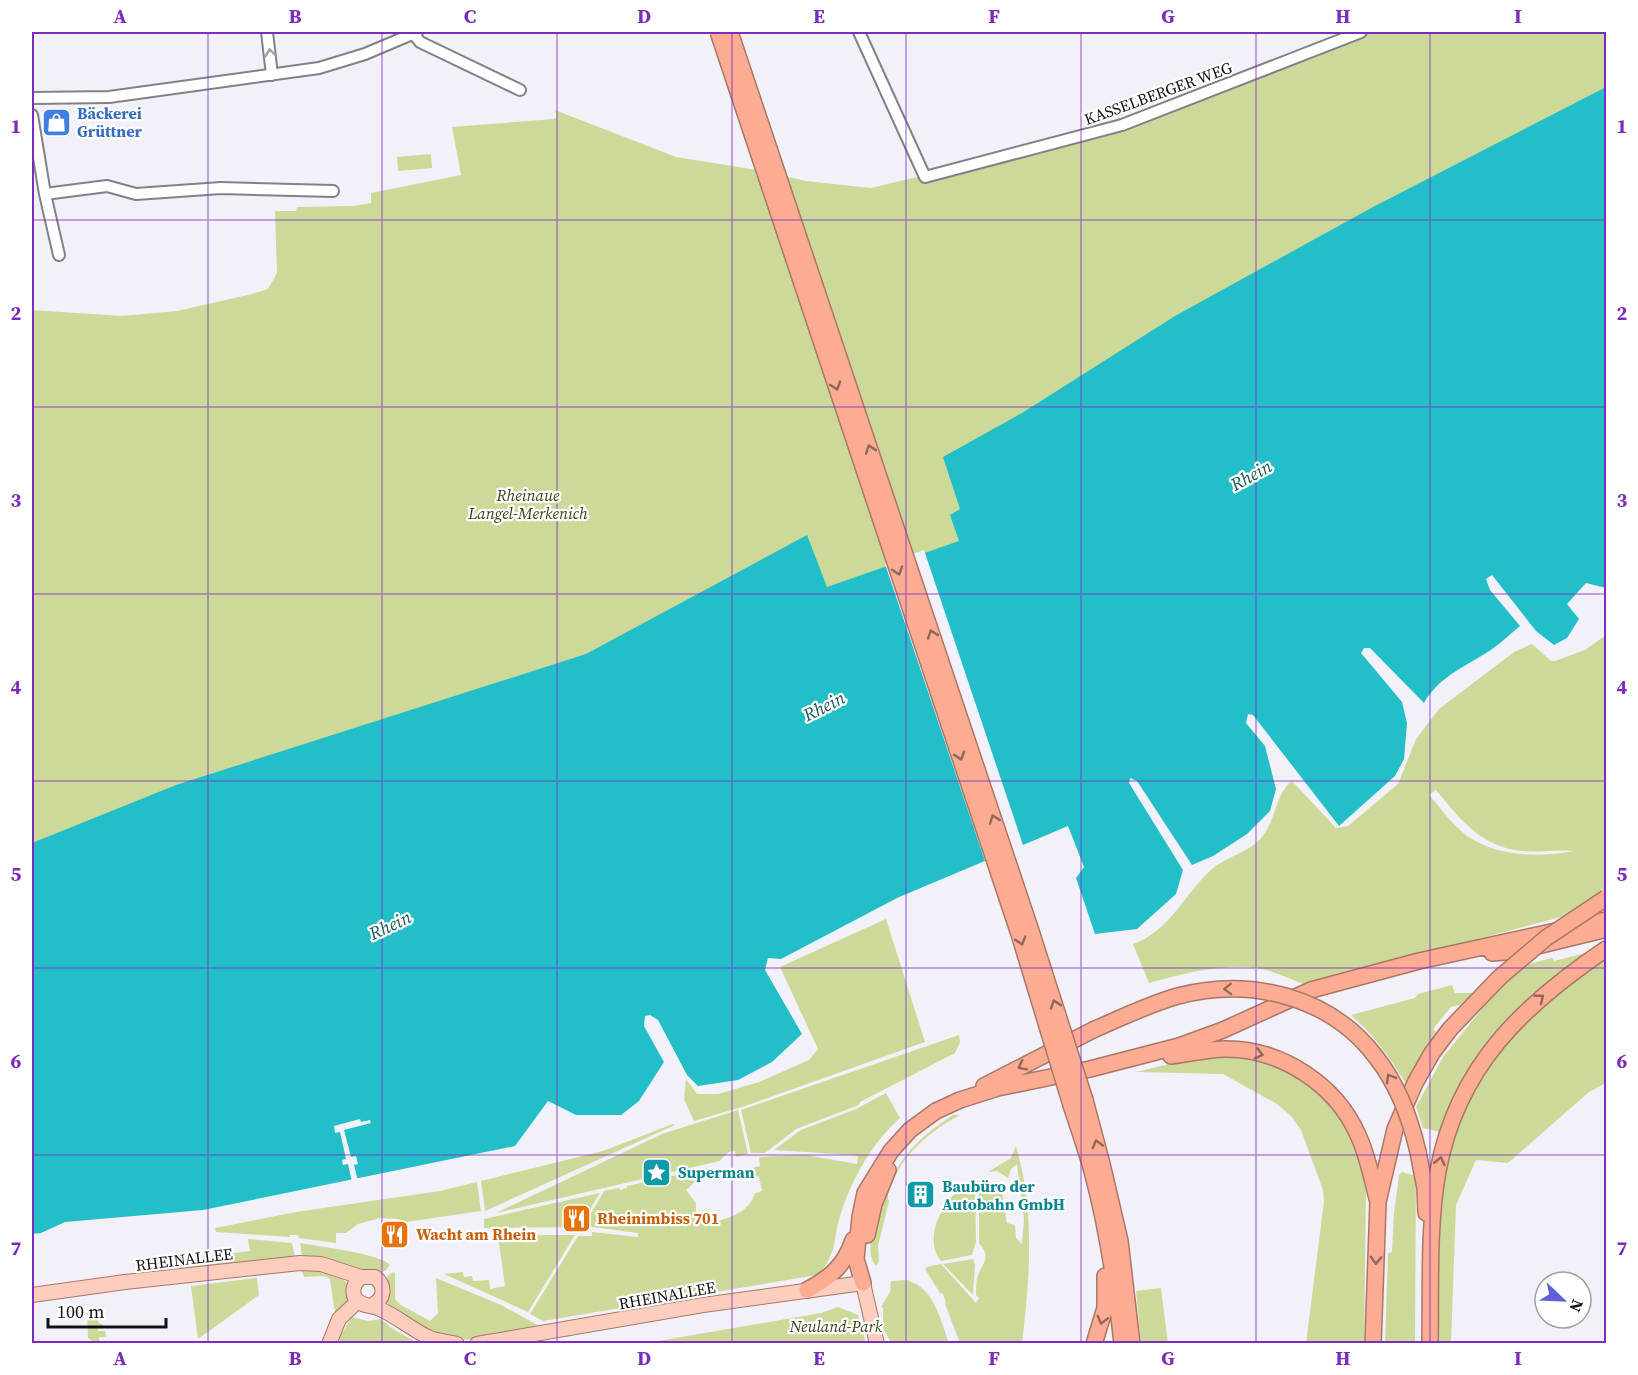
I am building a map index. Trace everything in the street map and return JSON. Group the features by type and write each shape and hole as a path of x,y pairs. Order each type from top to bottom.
{"highway":[{"path":"718,32 1019,934 1102,1164 1120,1241 1132,1344"},
{"path":"730,32 1032,931 1078,1102 1104,1220 1112,1262 1122,1344"},
{"path":"1373,1344 1378,1202 1395,1129 1415,1083 1432,1053 1450,1029 1499,978 1546,938 1606,898"},
{"path":"947,1105 998,1088 1090,1069 1179,1046 1223,1030 1311,990 1419,961 1606,920"},
{"path":"863,1283 868,1227 881,1184 892,1164 907,1145 934,1120 949,1110 996,1094 1088,1077 1205,1045 1295,1002 1322,992 1445,959 1517,951 1606,930"},
{"path":"1430,1344 1432,1226 1438,1173 1452,1121 1463,1096 1487,1054 1522,1015 1538,999 1606,949"},
{"path":"863,1283 856,1259 863,1198 891,1151 923,1119 1093,1030 1178,996 1210,990 1245,989 1278,993 1299,1000 1319,1008 1337,1020 1375,1055 1402,1101 1411,1124 1425,1188 1430,1324"},
{"path":"1159,1058 1226,1049 1265,1055 1296,1068 1324,1089 1348,1116 1365,1152 1378,1202"},
{"path":"807,1290 823,1282 841,1264 849,1251 860,1217"},
{"path":"1094,1344 1101,1325 1105,1299 1104,1220"}],"main road":[{"name":"RHEINALLEE","path":"32,1295 125,1282 300,1263 321,1264 340,1270 358,1281 370,1276 378,1280 383,1289 377,1301 392,1314 413,1330 433,1339 457,1344"},
{"path":"358,1281 354,1293 358,1301 362,1304 377,1301"},
{"name":"RHEINALLEE","path":"477,1344 703,1305 863,1283"},
{"path":"863,1283 877,1344"},
{"path":"329,1344 339,1319 358,1301"}],"street":[{"path":"267,32 272,75"},
{"path":"32,98 109,97 319,68 365,54 415,32 420,42 520,90"},
{"name":"KASSELBERGER WEG","path":"859,32 926,177 1122,125 1361,32"},
{"path":"32,115 45,194 59,255"},
{"path":"45,194 106,186 136,194 221,188 333,191"}],"green space":[{"name":"Rheinaue Langel-Merkenich","path":"1372,32 1606,32 1606,311 32,1022 32,310 122,316 177,311 268,289 277,273 275,211 296,211 297,207 353,206 371,203 371,193 461,175 452,127 554,119 557,117 555,110 676,157 757,170 806,181 871,188 954,168 1122,121"},
{"path":"431,154 432,168 398,171 397,157"},
{"path":"1606,635 1606,890 1561,917 1305,985 1269,971 1247,967 1197,971 1149,983 1133,944 1158,930 1212,869 1245,851 1262,837 1267,831 1282,793 1292,781 1336,828 1348,826 1398,784 1416,739 1439,709 1514,652 1532,644 1551,661 1555,661 1585,650","holes":["1436,790 1463,821 1483,838 1495,844 1522,851 1574,851 1529,855 1485,846 1460,830 1448,817 1429,795"]},
{"path":"886,919 925,1042 742,1107 694,1121 684,1099 686,1079 697,1094 718,1094 759,1082 809,1060 818,1049 780,967"},
{"path":"1597,950 1529,999 1440,1132 1423,1128 1416,1107 1443,1057 1499,988 1525,965 1552,958 1554,961"},
{"path":"1606,959 1606,1083 1589,1092 1508,1163 1476,1160 1456,1205 1451,1343 1435,1344 1438,1227 1446,1156 1456,1125 1469,1096 1505,1041 1552,994 1578,975"},
{"path":"1452,985 1455,993 1473,993 1460,1005 1451,1007 1433,1029 1436,1032 1406,1084 1381,1047 1351,1015 1415,998 1418,994"},
{"path":"959,1035 960,1042 955,1053 860,1102 859,1105 796,1129 765,1153 751,1153 741,1110"},
{"path":"1218,1057 1251,1059 1280,1068 1319,1092 1344,1120 1357,1149 1366,1192 1364,1343 1306,1343 1324,1202 1323,1190 1301,1130 1291,1116 1277,1104 1223,1074 1136,1072 1190,1059"},
{"path":"886,1093 900,1118 871,1151 850,1189 840,1216 831,1254 817,1275 543,1321 530,1314 578,1236 592,1236 592,1232 638,1237 638,1233 585,1226 604,1191 619,1188 620,1190 627,1186 708,1168 712,1171 694,1175 695,1182 686,1190 696,1203 696,1212 711,1214 716,1221 729,1218 745,1209 755,1193 762,1190 759,1177 744,1170 760,1166 759,1157 805,1155 857,1164 858,1156 774,1150 801,1130 856,1109"},
{"path":"738,1110 748,1154 736,1157 735,1151 732,1151 720,1161 496,1213 662,1134"},
{"path":"953,1115 960,1115 929,1135 911,1152 897,1173 888,1193 889,1201 878,1246 879,1261 876,1266 871,1256 871,1242 873,1226 885,1192 907,1154 934,1128"},
{"path":"675,1125 485,1211 481,1181 603,1151"},
{"path":"1016,1146 1026,1195 1029,1244 1022,1343 960,1343 943,1294 940,1293 925,1269 941,1264 976,1303 979,1298 976,1295 977,1277 986,1256 979,1243 979,1181 1002,1182 1007,1223 1015,1225 1016,1238 1022,1244 1024,1219 1017,1164 1011,1169 1008,1178 997,1171 988,1172 1011,1158"},
{"path":"1402,1172 1416,1176 1415,1343 1385,1344 1388,1253 1392,1252 1394,1213 1399,1175"},
{"path":"975,1181 976,1242 972,1255 941,1261 935,1251 934,1239 935,1227 940,1215 955,1193"},
{"path":"477,1182 481,1211 406,1222 380,1218 358,1224 346,1233 336,1233 336,1243 299,1238 298,1235 290,1235 290,1237 216,1232 215,1228 296,1212 440,1191"},
{"path":"600,1193 579,1227 484,1228 484,1219"},
{"path":"575,1235 528,1312 444,1274 463,1272 464,1277 472,1276 473,1281 489,1280 490,1289 505,1286 498,1236"},
{"path":"248,1239 292,1243 295,1257 181,1271 180,1260 250,1251"},
{"path":"300,1243 375,1257 390,1265 377,1275 302,1257"},
{"path":"973,1259 975,1264 973,1295 943,1264"},
{"path":"301,1269 332,1273 345,1281 349,1295 344,1306 335,1313 330,1279 325,1276 304,1277"},
{"path":"393,1272 395,1273 395,1299 401,1305 430,1321 438,1313 436,1278 501,1305 541,1327 472,1340 431,1333 399,1314 389,1305 384,1286 385,1280"},
{"path":"257,1278 259,1295 198,1339 191,1286"},
{"path":"907,1280 924,1290 930,1298 949,1343 891,1343 883,1328 883,1308 881,1307 890,1292 891,1281"},
{"path":"1161,1288 1168,1343 1141,1343 1136,1291"},
{"name":"Neuland-Park","path":"838,1307 858,1315 866,1343 647,1343 821,1313"},
{"path":"87,1310 94,1312 99,1323 103,1325 98,1328 98,1331 105,1331 106,1337 99,1337 100,1343 92,1343 88,1338"},
{"path":"352,1317 368,1321 381,1319 390,1327 418,1343 340,1343 340,1336"}],"water":[{"name":"Rhein","path":"1606,87 1606,588 1586,583 1567,604 1579,619 1567,638 1554,645 1536,631 1492,575 1486,579 1490,590 1520,626 1499,644 1443,680 1424,703 1370,648 1364,648 1361,653 1402,702 1407,723 1404,759 1395,776 1339,826 1253,715 1248,714 1246,723 1265,746 1276,789 1270,811 1247,834 1213,856 1192,865 1137,781 1130,778 1129,783 1183,870 1176,894 1137,929 1095,934 1076,878 1084,867 1068,826 897,898 781,959 768,958 765,970 802,1034 772,1062 738,1080 698,1086 687,1075 658,1020 650,1015 645,1016 644,1026 664,1062 639,1101 621,1115 576,1115 548,1101 515,1146 203,1210 65,1222 41,1233 32,1234 32,843 176,785 586,654 807,535 827,587 959,541 950,515 960,509 943,457 1022,413 1175,316 1373,207"}],"pier":[{"path":"924,550 1024,848 986,864 885,564"},
{"path":"360,1119 361,1122 370,1120 371,1123 344,1130 351,1157 356,1156 358,1164 354,1165 358,1181 352,1182 348,1164 343,1165 342,1160 346,1159 340,1132 335,1133 334,1126"}],"place":[{"name":"Bäckerei Grüttner","path":"56,122"},
{"name":"Superman","path":"657,1172"},
{"name":"Baubüro der Autobahn GmbH","path":"921,1195"},
{"name":"Rheinimbiss 701","path":"576,1218"},
{"name":"Wacht am Rhein","path":"395,1234"}]}
